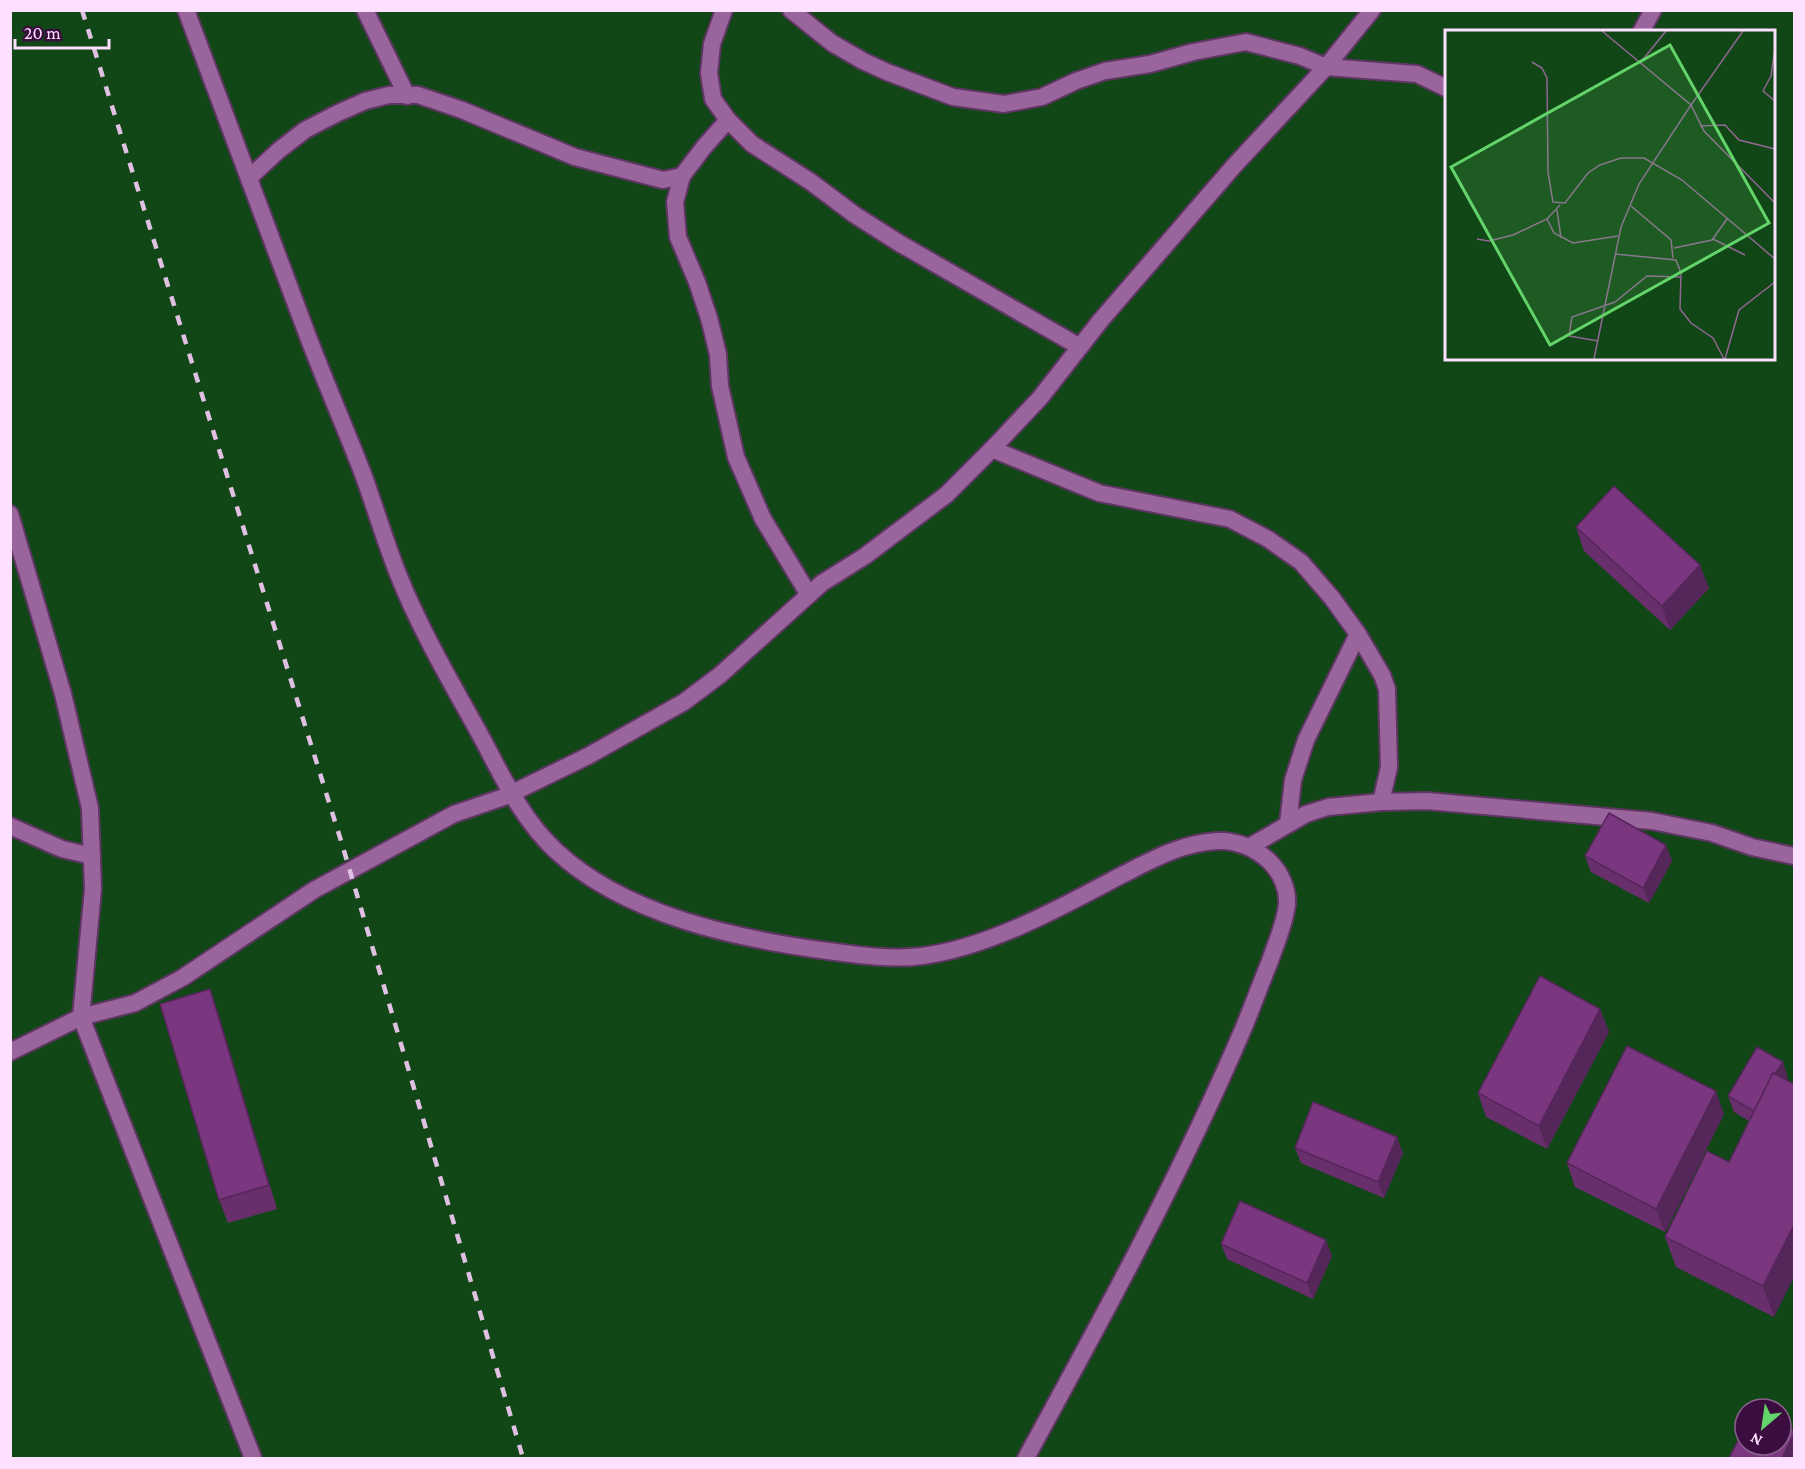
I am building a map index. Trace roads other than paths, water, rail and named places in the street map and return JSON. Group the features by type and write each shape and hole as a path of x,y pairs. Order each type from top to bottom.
{"street":[{"path":"186,10 312,346 363,474 398,576 438,660 511,793 532,825 555,850 591,878 624,896 706,927 801,948 862,956 919,956 966,946 1020,925 1155,857 1192,844 1230,841 1249,847 1272,864 1286,887 1287,905 1281,930 1215,1094 1133,1257 1026,1458"},
{"path":"365,10 406,96"},
{"path":"724,10 712,44 709,73 713,99 728,120 752,144 899,243 1080,347"},
{"path":"791,10 832,43 887,72 953,97 1004,104 1042,96 1105,71 1150,64 1193,52 1246,42 1300,56 1326,67 1417,74 1445,88"},
{"path":"10,1052 81,1017 135,1003 182,978 314,890 369,859 454,814 511,793 588,756 684,702 720,675 822,583 865,556 946,495 992,449 1040,398 1080,347 1233,167 1326,67 1372,10"},
{"path":"1642,30 1653,10"},
{"path":"249,178 305,130 365,101 389,95 418,95 462,110 574,157 663,180 682,176"},
{"path":"728,120 682,176 675,202 678,237 698,282 709,318 718,354 720,386 736,457 763,519 809,595"},
{"path":"992,449 1099,493 1230,519 1268,539 1301,562 1332,598 1358,634 1382,675 1387,689 1389,767 1381,802"},
{"path":"10,514 63,694 90,808 93,889 81,1017 252,1458"},
{"path":"1288,824 1293,780 1306,740 1358,634"},
{"path":"1249,847 1306,814 1328,807 1427,801 1652,821 1712,833 1752,847 1794,856"},
{"path":"10,826 62,849 92,856"}],"railway":[{"path":"82,10 342,844 523,1458"}]}
